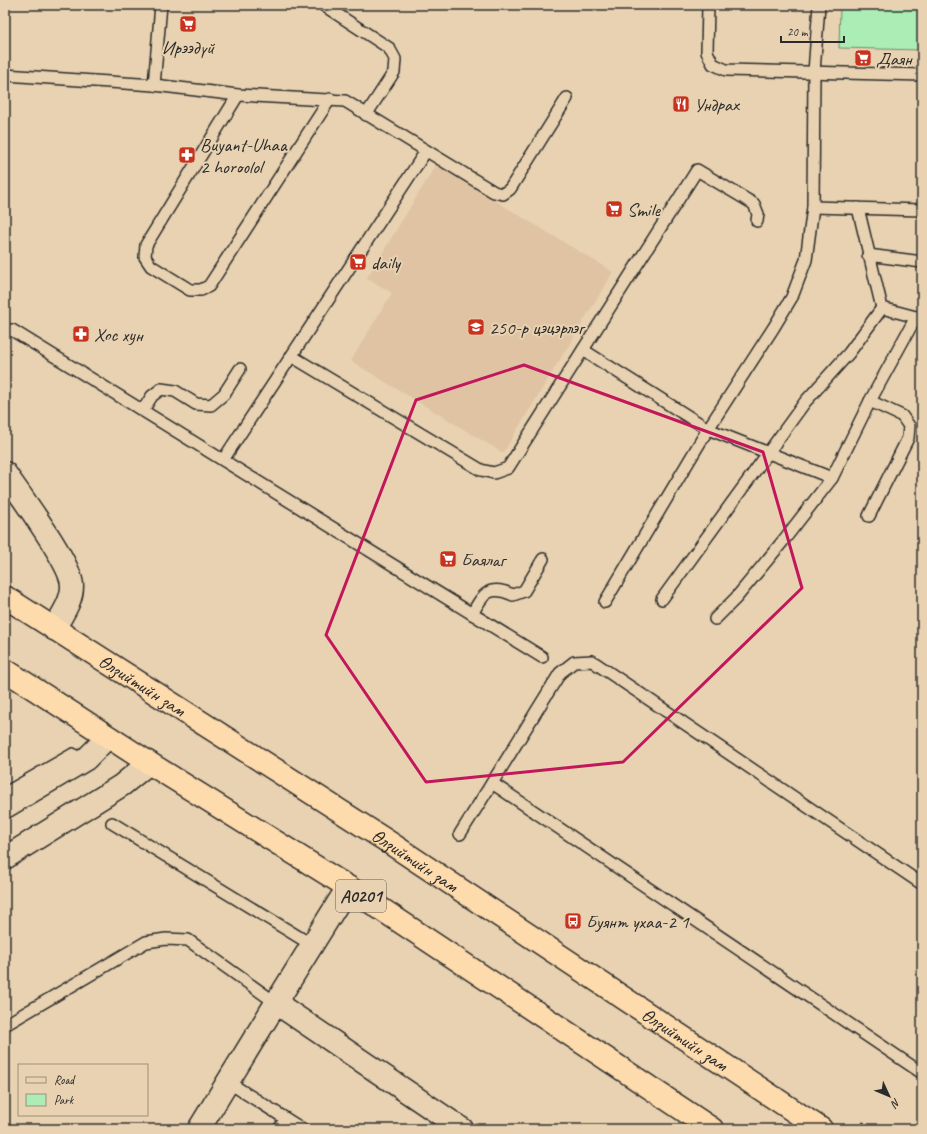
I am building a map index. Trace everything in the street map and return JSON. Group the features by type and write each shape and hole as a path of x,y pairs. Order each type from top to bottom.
{"highway":[{"name":"Өлзийтийн зам","path":"5,597 387,841 821,1129"},
{"name":"A0201","path":"5,670 149,764 348,887 712,1129"}],"street":[{"path":"5,473 67,567 72,586 68,603 54,629"},
{"path":"5,807 86,759 108,737"},
{"path":"5,858 122,786 149,764"},
{"path":"199,1129 348,887"},
{"path":"276,1003 462,1129"}],"lane":[{"path":"154,85 161,5"},
{"path":"323,5 389,48 395,59 394,72 366,115"},
{"path":"708,5 707,52 713,64 726,70 922,75"},
{"path":"605,602 708,429 792,297 806,260 814,207 814,72 819,5"},
{"path":"5,75 154,85 238,95 345,101 494,192 503,194 510,189 567,98"},
{"path":"238,95 146,245 145,257 151,266 190,290 201,290 209,286 330,99"},
{"path":"223,460 293,357 426,151"},
{"path":"293,357 481,470 494,473 508,468 697,170 754,204 758,214 757,220"},
{"path":"814,207 922,210"},
{"path":"858,208 868,255 882,308"},
{"path":"868,255 922,262"},
{"path":"715,619 736,598 832,478 870,401 919,318 882,308"},
{"path":"662,599 805,402 849,353 882,308"},
{"path":"5,331 12,330 542,657"},
{"path":"583,350 708,429 832,478"},
{"path":"143,410 152,396 161,389 175,391 196,404 211,405 224,394 240,369"},
{"path":"869,516 908,438 909,426 902,416 870,401"},
{"path":"472,614 481,598 490,591 502,590 513,595 524,591 544,559"},
{"path":"460,834 560,673 574,662 592,662 922,884"},
{"path":"5,793 77,752"},
{"path":"492,783 922,1073"},
{"path":"112,823 312,945"},
{"path":"5,1025 146,942 166,939 188,940 276,1003"},
{"path":"228,1082 302,1129"},
{"path":"279,1129 286,1118"}],"path":[{"path":"859,1129 864,1122"}],"highlighted area":[{"path":"524,365 763,452 802,588 623,762 426,782 326,635 416,400"}],"shaded area":[{"name":"250-р цэцэрлэг","path":"436,165 613,272 503,453 351,361 392,293 367,278"}],"green space":[{"path":"840,5 922,5 922,50 839,48"}],"place":[{"name":"Ирээдүй","path":"188,24"},
{"name":"Даян","path":"863,58"},
{"name":"Ундрах","path":"681,104"},
{"name":"Buyant-Uhaa 2 horoolol","path":"187,155"},
{"name":"Smile","path":"614,209"},
{"name":"daily","path":"358,262"},
{"name":"250-р цэцэрлэг","path":"476,327"},
{"name":"Хос хун","path":"81,334"},
{"name":"Баялаг","path":"448,559"},
{"name":"Буянт ухаа-2 1","path":"573,921"}]}
